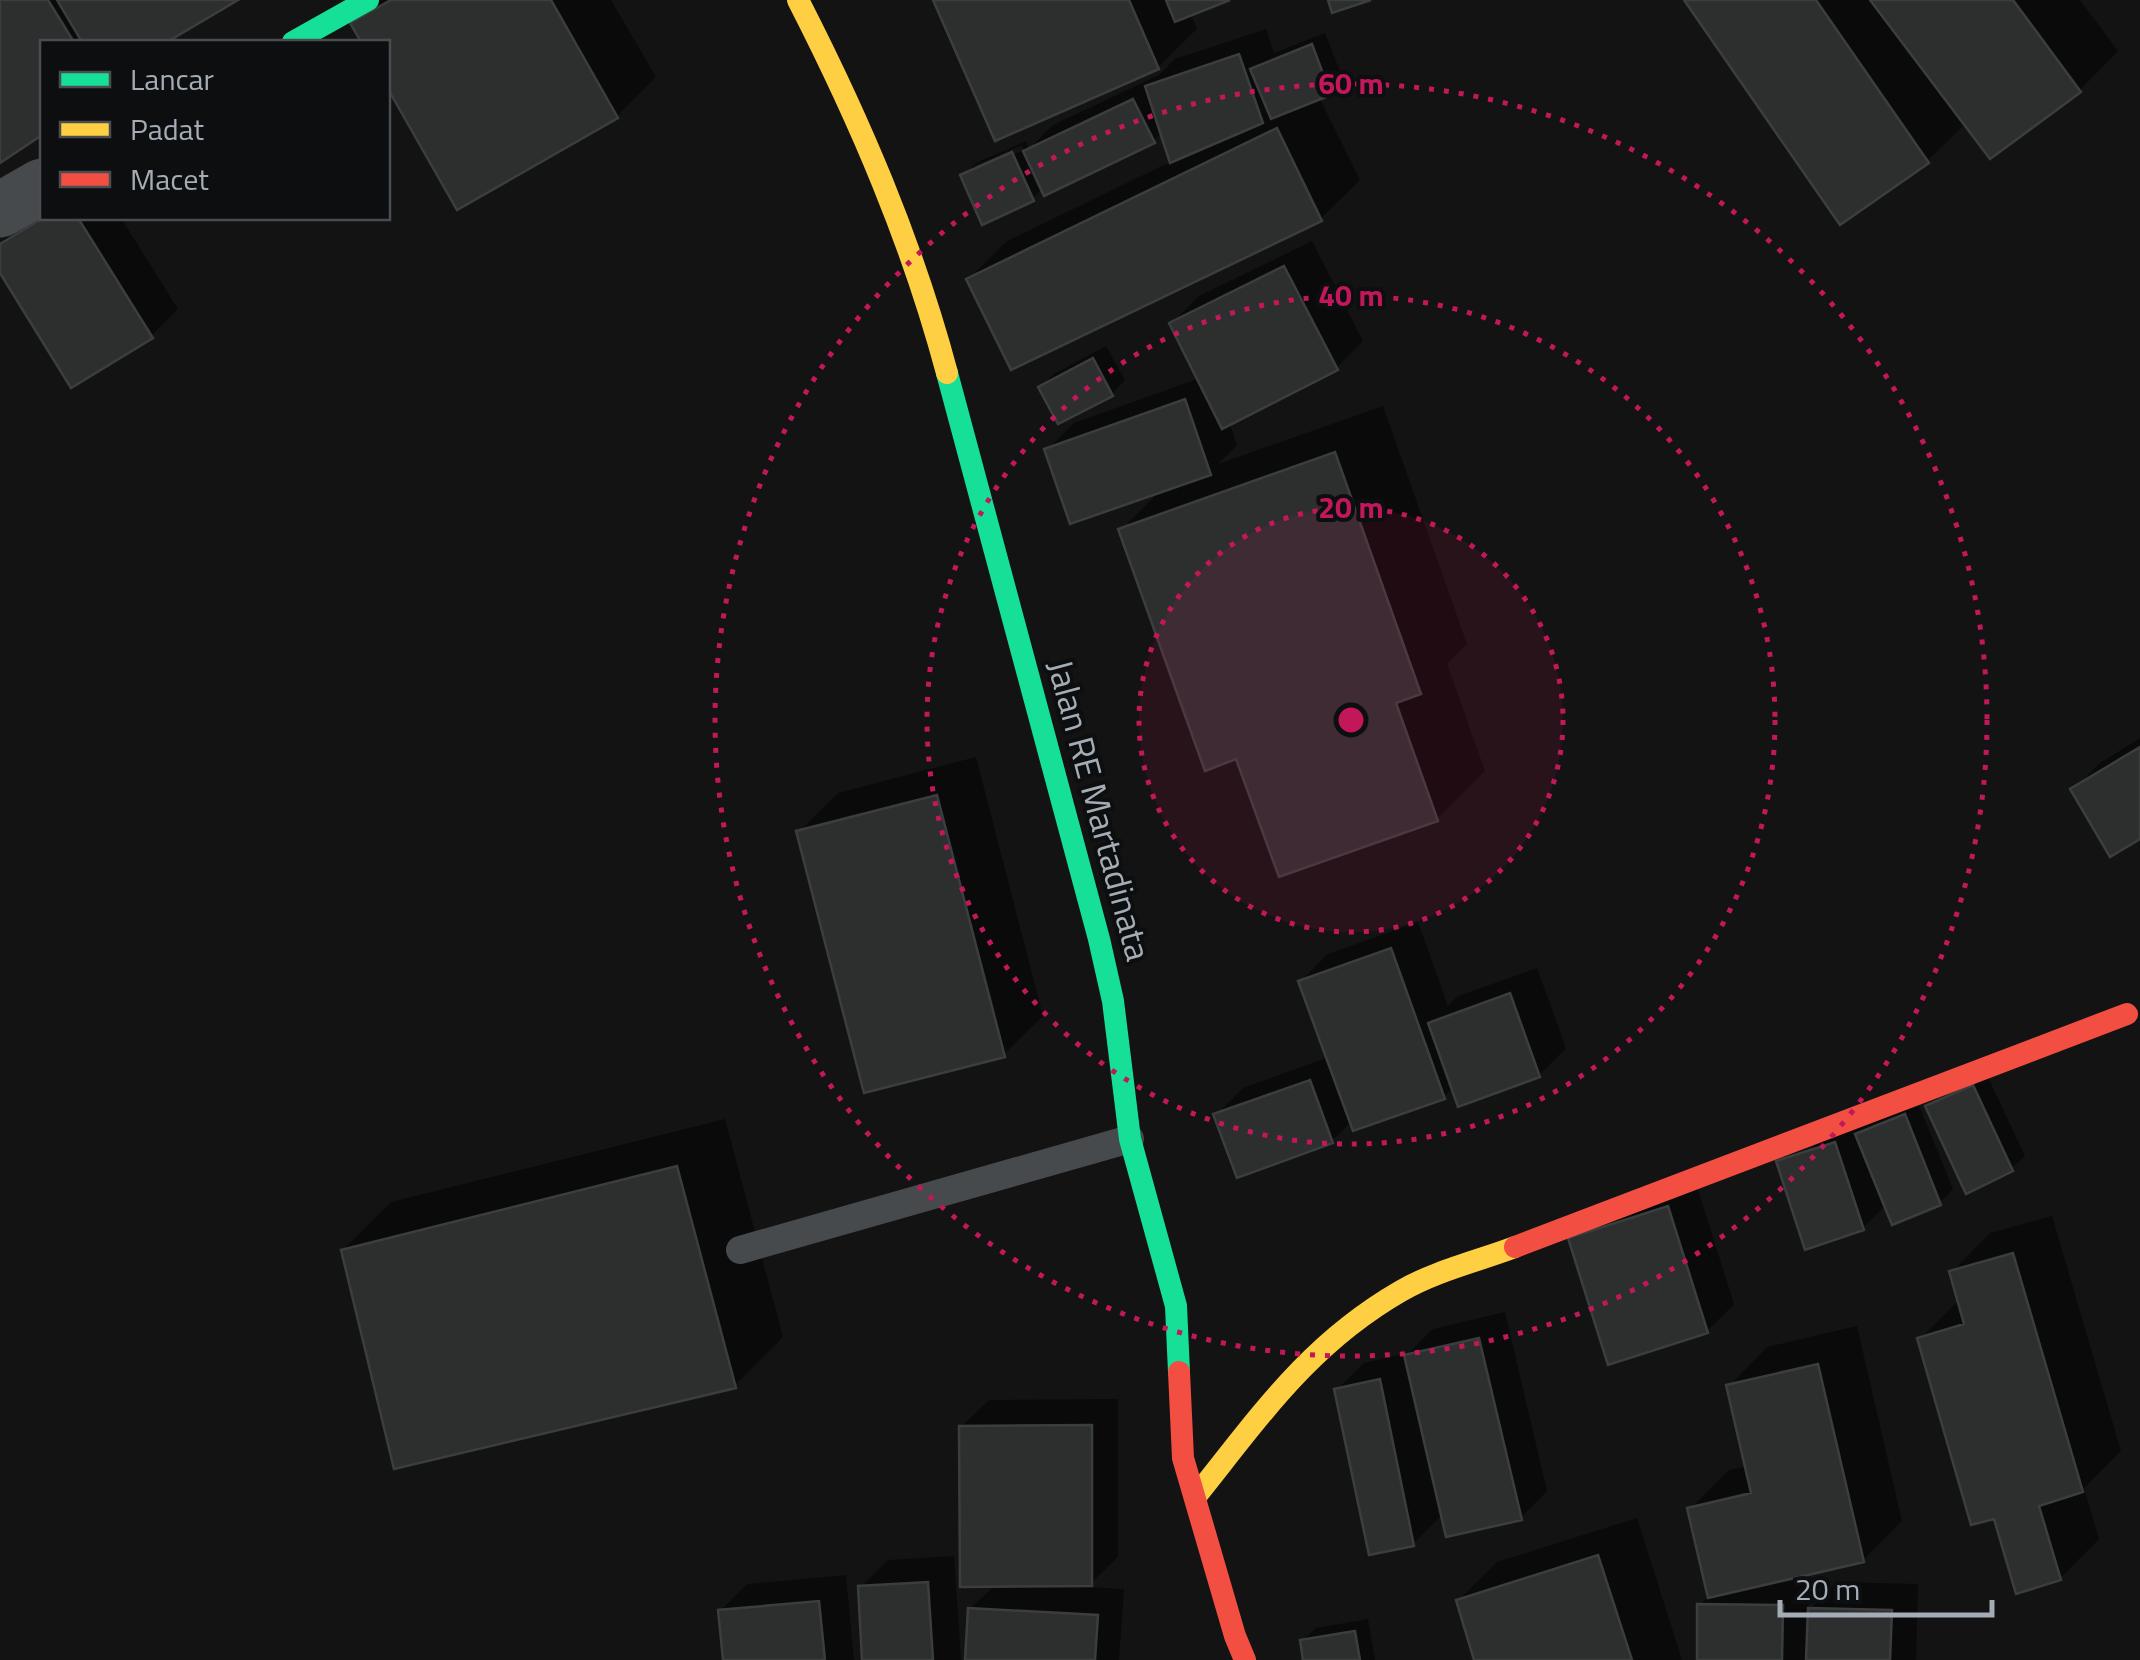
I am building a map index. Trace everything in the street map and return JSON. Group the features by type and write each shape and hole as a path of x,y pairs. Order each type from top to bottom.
{"main road":[{"path":"297,40 368,0"},
{"name":"Jalan RE Martadinata","path":"798,0 892,194 924,288 1099,939 1113,1001 1130,1139 1176,1306 1183,1458 1245,1660"},
{"path":"1196,1496 1296,1371 1345,1327 1404,1289 2127,1014"}],"street":[{"path":"0,210 40,187"}],"lane":[{"path":"740,1250 1130,1139"}],"building":[{"path":"0,0 48,0 73,40 40,40 40,136 0,163"},
{"path":"57,0 238,0 170,40 81,40"},
{"path":"391,0 551,0 618,118 457,210 390,93 390,40 360,40 350,23"},
{"path":"933,0 1129,0 1159,69 995,141"},
{"path":"1166,0 1230,0 1175,22"},
{"path":"1328,0 1371,0 1332,13"},
{"path":"1684,0 1816,0 1929,163 1840,225"},
{"path":"1870,0 2013,0 2081,92 1990,159"},
{"path":"1312,44 1331,95 1271,119 1250,69"},
{"path":"1239,54 1263,123 1170,163 1145,86"},
{"path":"1133,99 1155,143 1044,196 1023,151"},
{"path":"1277,128 1322,221 1011,370 966,279"},
{"path":"1012,152 1034,201 982,225 960,175"},
{"path":"40,220 79,220 153,338 71,388 0,273 0,244"},
{"path":"1284,266 1338,370 1222,429 1169,323"},
{"path":"1093,358 1113,396 1058,424 1038,387"},
{"path":"1185,399 1211,475 1070,524 1044,449"},
{"path":"1335,452 1421,694 1396,703 1438,821 1279,877 1236,759 1205,771 1118,529"},
{"path":"2140,747 2140,839 2110,857 2070,789"},
{"path":"937,795 1005,1057 864,1093 796,831"},
{"path":"1391,948 1445,1099 1353,1131 1298,981"},
{"path":"1510,993 1540,1077 1458,1107 1428,1023"},
{"path":"1310,1080 1333,1143 1237,1178 1213,1114"},
{"path":"1973,1085 2013,1171 1966,1194 1925,1106"},
{"path":"1905,1114 1941,1205 1892,1225 1855,1134"},
{"path":"1835,1142 1864,1230 1805,1250 1776,1161"},
{"path":"677,1166 736,1388 394,1469 341,1250"},
{"path":"1668,1206 1708,1333 1608,1365 1568,1238"},
{"path":"2013,1253 2083,1492 2039,1506 2061,1580 2016,1594 1994,1519 1971,1525 1917,1338 1964,1324 1949,1271"},
{"path":"1479,1338 1522,1520 1446,1537 1404,1355"},
{"path":"1818,1364 1864,1562 1708,1598 1687,1508 1751,1493 1726,1385"},
{"path":"1380,1379 1414,1546 1369,1555 1334,1389"},
{"path":"1092,1425 1092,1586 960,1587 959,1426"},
{"path":"1598,1555 1632,1660 1474,1660 1456,1600"},
{"path":"928,1582 933,1660 862,1660 858,1586"},
{"path":"819,1601 825,1660 723,1660 718,1610"},
{"path":"1697,1604 1783,1605 1782,1660 1697,1660"},
{"path":"968,1608 1098,1615 1095,1660 965,1660"},
{"path":"1808,1608 1892,1610 1890,1660 1806,1660"},
{"path":"1355,1631 1360,1660 1303,1660 1300,1640"}],"traffic: fast":[{"path":"297,40 368,0"},
{"path":"947,373 1099,939 1113,1001 1130,1139 1176,1306 1179,1372"}],"traffic: slow":[{"path":"798,0 883,183 918,276 947,373"},
{"path":"1196,1496 1288,1383 1339,1334 1414,1284 1515,1247"}],"traffic: jam":[{"path":"1515,1247 2127,1014"},
{"path":"1179,1372 1183,1458 1245,1660"}]}
